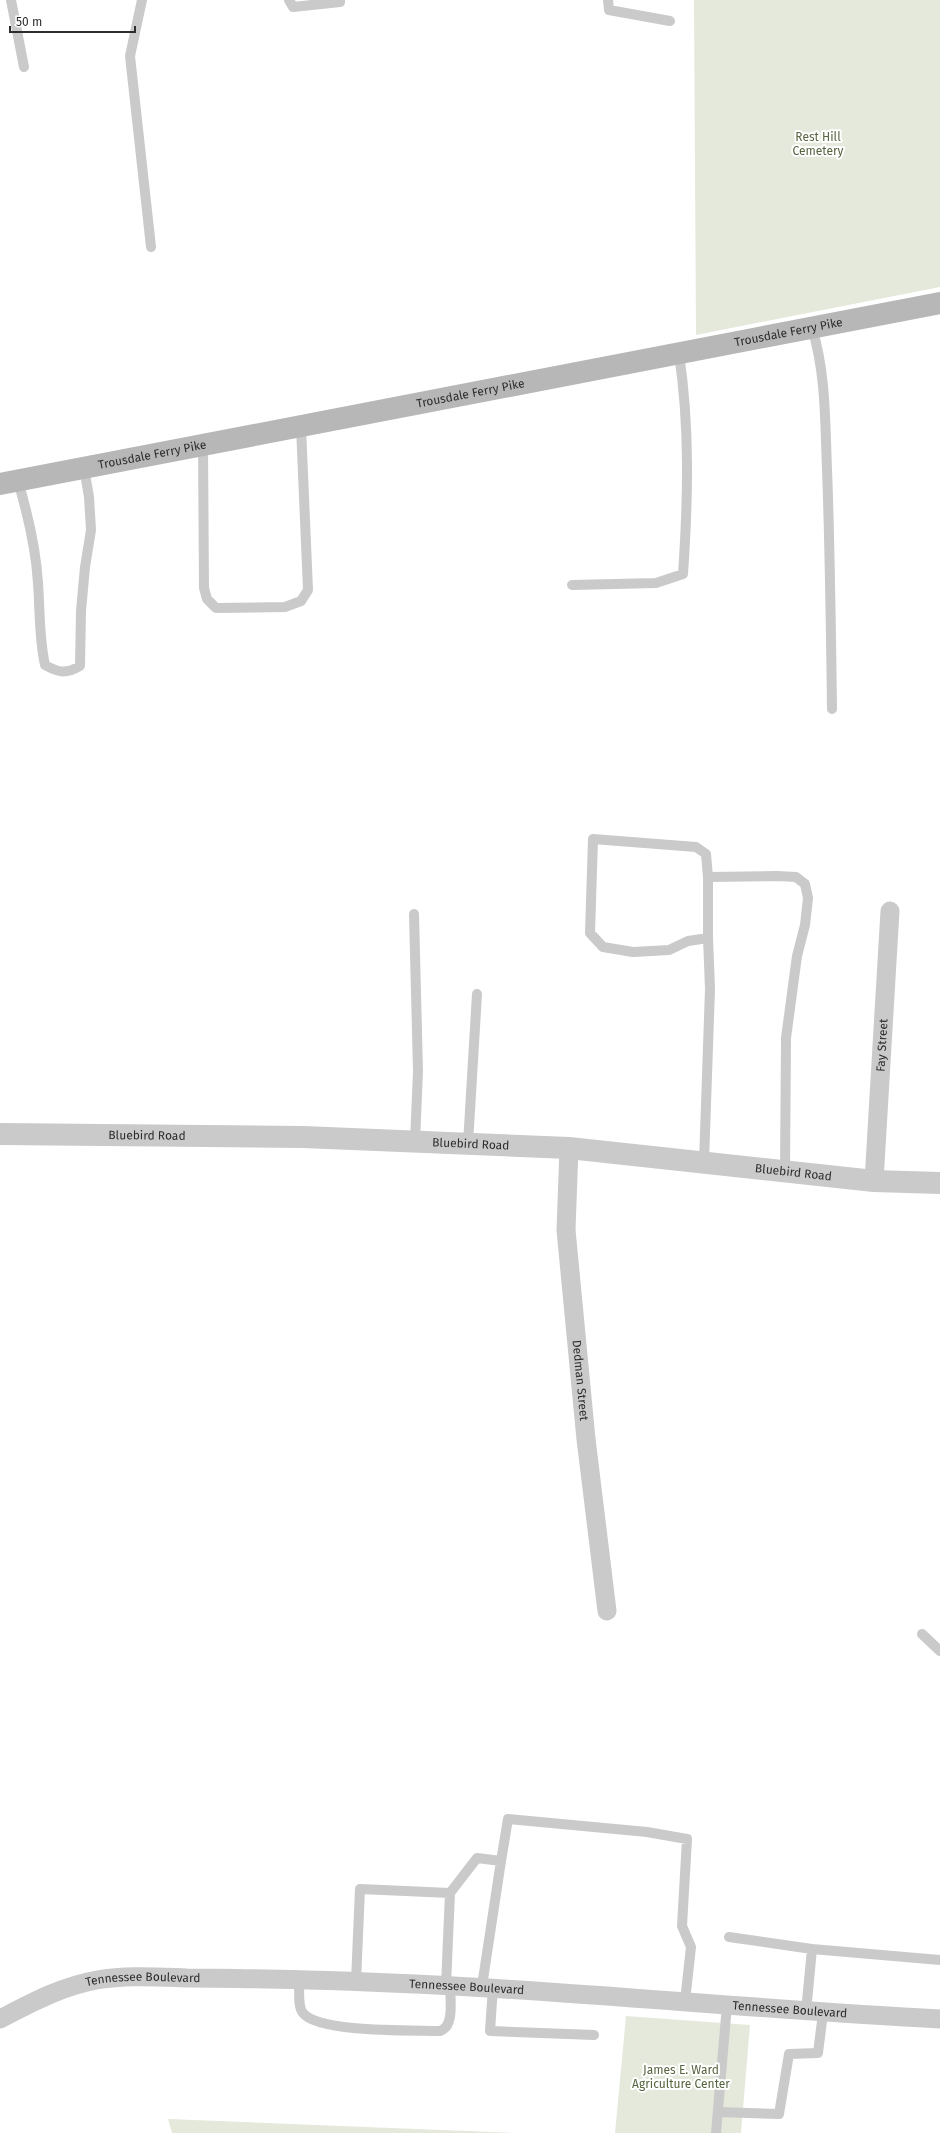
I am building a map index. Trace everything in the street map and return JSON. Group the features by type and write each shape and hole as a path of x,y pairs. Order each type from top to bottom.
{"main road":[{"name":"Trousdale Ferry Pike","path":"9,483 940,303"}],"street":[{"name":"Fay Street","path":"874,1181 890,910"},
{"name":"Bluebird Road","path":"0,1134 303,1137 569,1148 874,1181 940,1183"},
{"name":"Dedman Street","path":"569,1148 566,1230 586,1439 607,1611"},
{"name":"Tennessee Boulevard","path":"0,2020 36,2000 67,1988 97,1980 141,1976 356,1981 487,1987 815,2013 940,2019"}],"lane":[{"path":"11,0 24,67"},
{"path":"142,0 130,56 151,247"},
{"path":"289,0 292,7 340,2 340,0"},
{"path":"608,0 609,10 670,21"},
{"path":"812,328 819,349 824,395 831,584 832,709"},
{"path":"572,585 656,583 683,574 686,531 687,447 686,397 679,354"},
{"path":"203,446 204,588 207,599 216,608 285,607 301,601 308,590 301,427"},
{"path":"9,483 34,545 38,584 40,640 45,665 58,672 70,672 80,666 81,611 91,530 89,497 84,468"},
{"path":"704,1162 710,989 708,877 706,854 696,847 593,840 590,933 603,947 633,952 669,950 688,941 708,938"},
{"path":"708,877 796,877 805,884 808,898 805,925 797,956 786,1038 784,1171"},
{"path":"414,914 418,1071 415,1141"},
{"path":"468,1144 477,994"},
{"path":"922,1634 940,1651"},
{"path":"594,2035 490,2031 487,1987 501,1861 508,1819 647,1832 687,1839 682,1926 690,1947 685,2002"},
{"path":"300,1980 301,2008 309,2019 319,2023 366,2029 445,2030 450,2016 448,1985 450,1893 477,1858 501,1861"},
{"path":"356,1981 360,1890 450,1893"},
{"path":"729,1937 812,1949 940,1960"},
{"path":"718,2112 779,2114 789,2054 818,2053 812,1949"},
{"path":"716,2133 727,2005"}],"green space":[{"name":"Rest Hill Cemetery","path":"694,0 940,0 940,287 696,335"},
{"name":"James E. Ward Agriculture Center","path":"626,2016 750,2025 741,2133 615,2133"},
{"path":"168,2119 517,2133 172,2133"}]}
